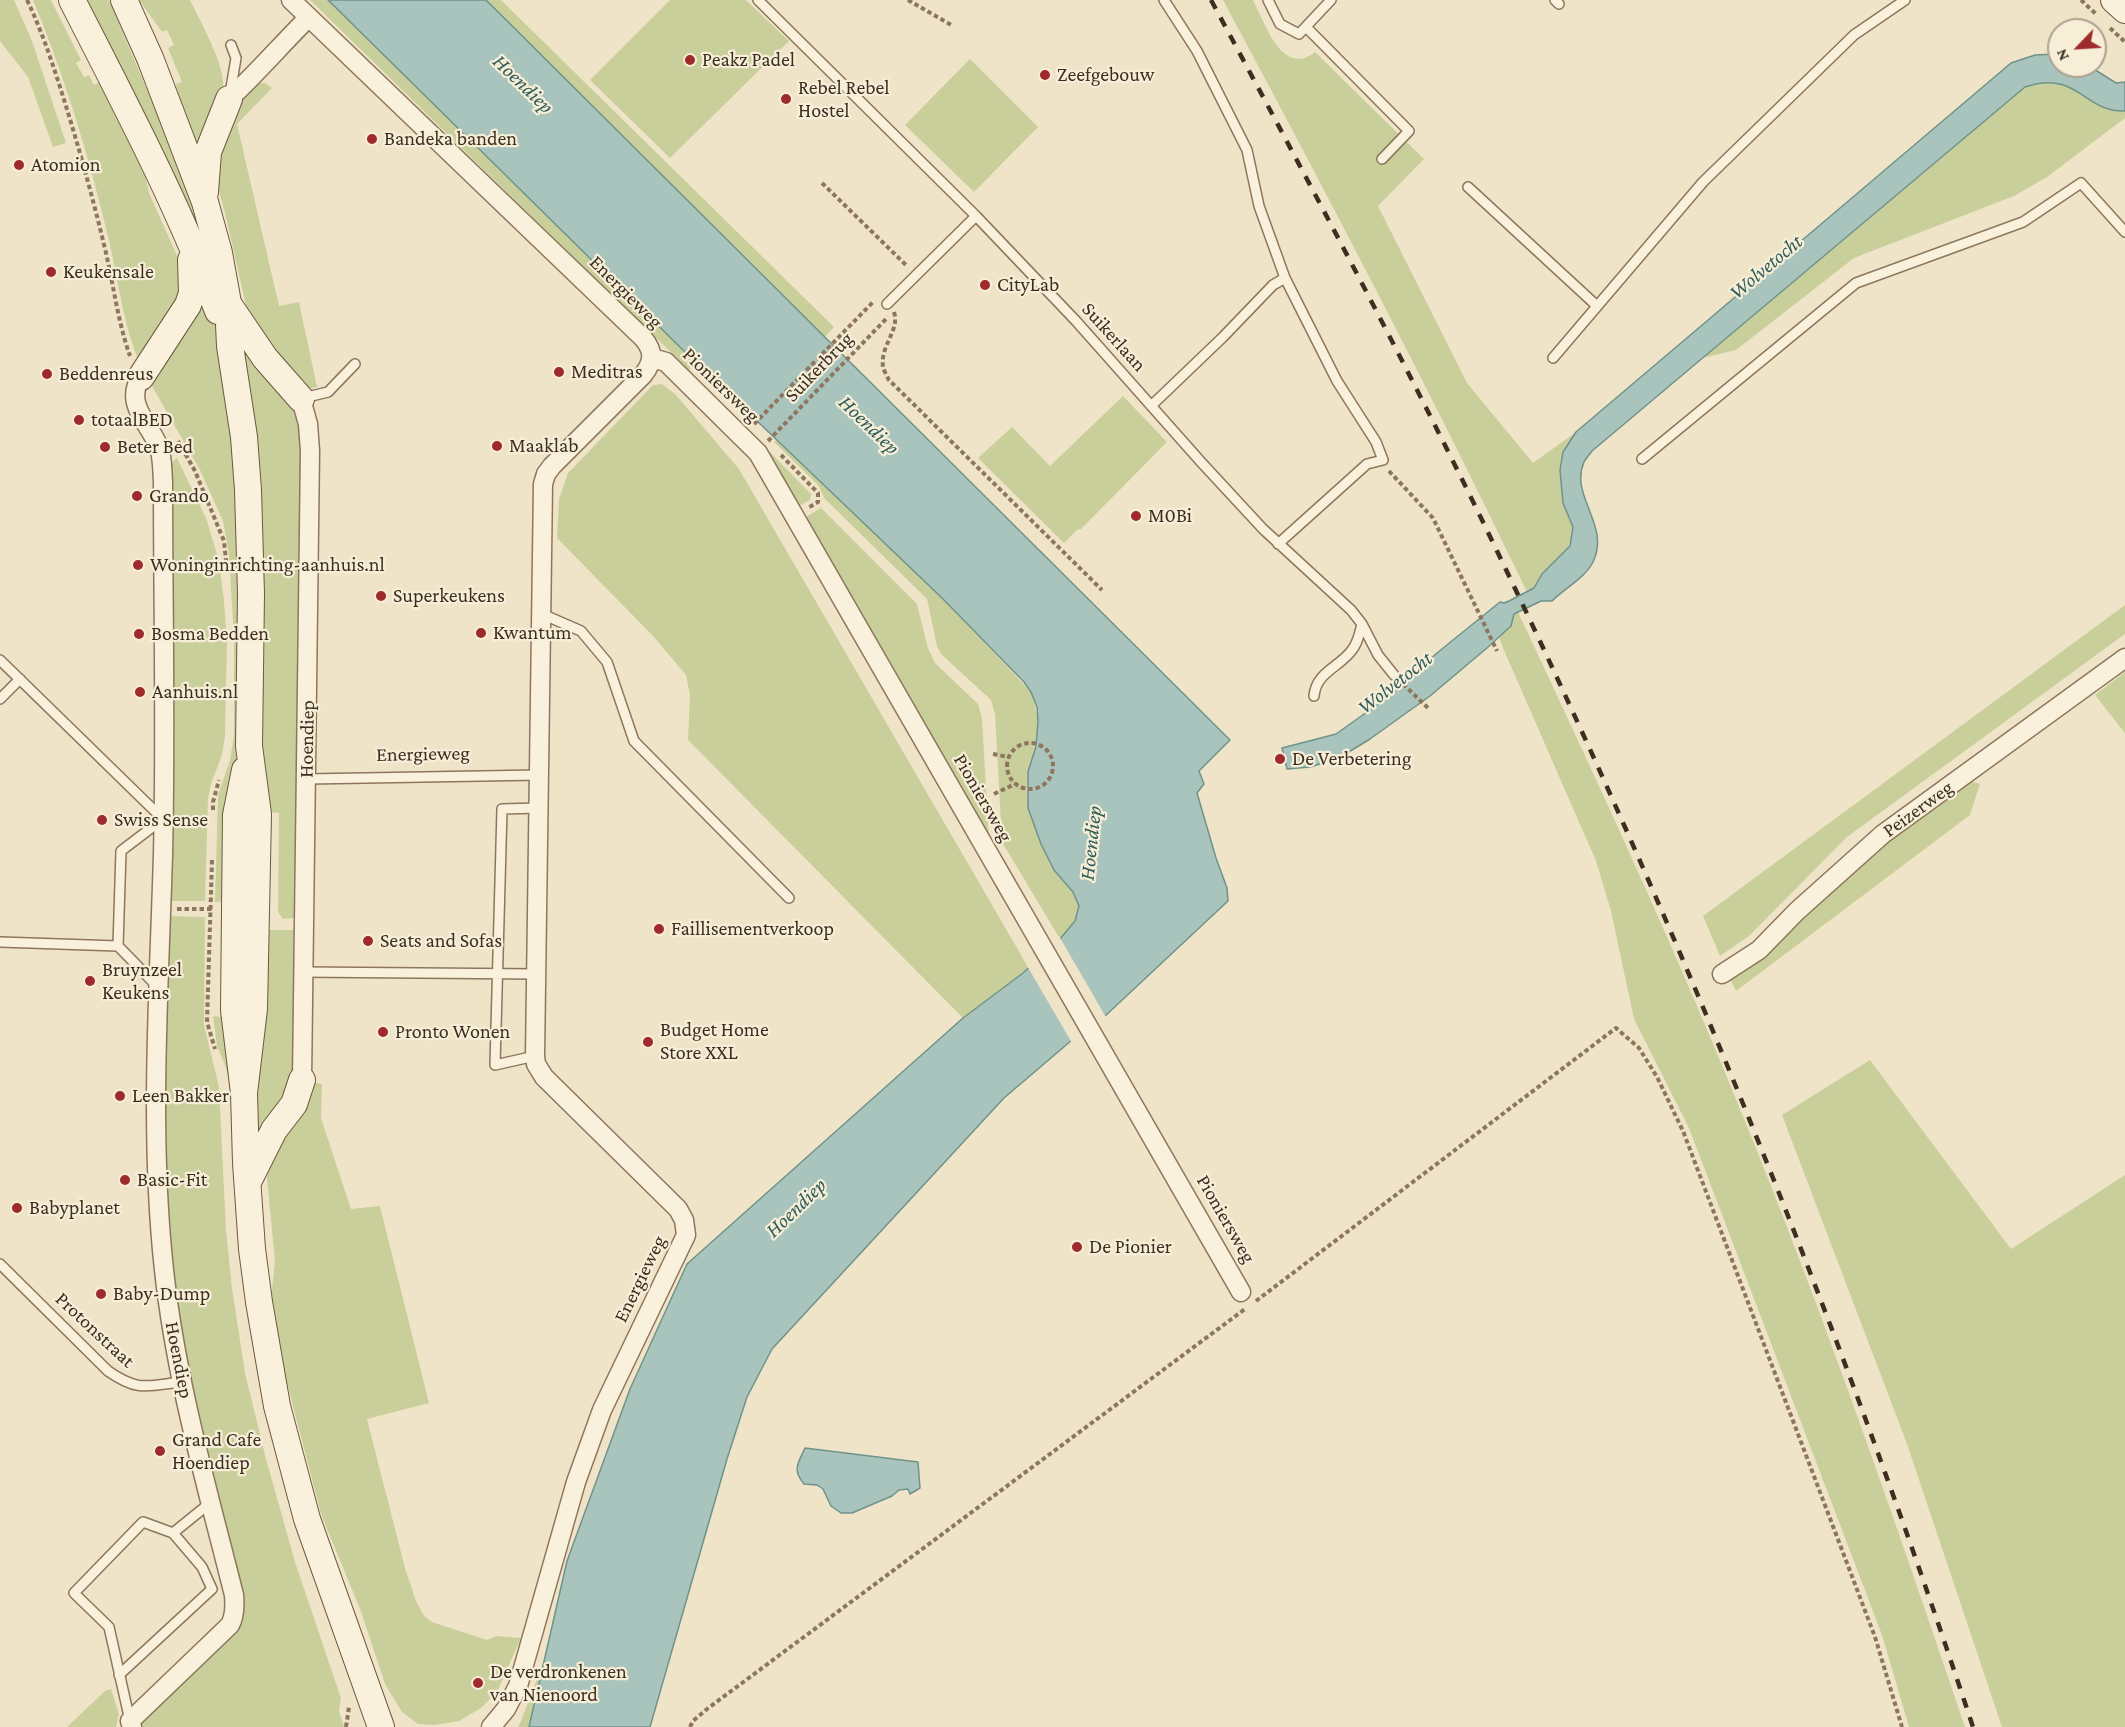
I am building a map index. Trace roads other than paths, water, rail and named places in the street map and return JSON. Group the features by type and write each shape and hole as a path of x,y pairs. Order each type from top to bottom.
{"main road":[{"path":"72,0 149,152 186,233 230,346"},
{"path":"124,0 150,58 205,201 219,253 228,303 230,346 244,437 248,490 251,594 249,746 258,814 254,1010 244,1093 252,1249 277,1406 307,1519 381,1727"},
{"path":"2114,0 2125,10"},
{"path":"205,201 208,152 229,99"},
{"path":"141,377 188,305 192,293 192,272 186,233"},
{"path":"228,303 265,358 300,399"},
{"path":"248,1182 273,1130 294,1104 302,1080"}],"street":[{"name":"Energieweg","path":"291,0 643,338 650,347 652,358 643,375 546,474 542,498 535,1056 536,1064 544,1077 678,1209 684,1220 686,1235 602,1410 576,1482 518,1686 506,1709 491,1727"},
{"path":"229,99 259,71 272,54 308,18"},
{"name":"Pioniersweg","path":"652,358 666,362 758,453 1241,1292"},
{"name":"Hoendiep","path":"129,1725 225,1630 233,1620 234,1595 181,1382 168,1302 159,1209 156,1148 164,819 163,482 159,446 134,399 136,385 141,377"},
{"name":"Hoendiep","path":"300,399 308,424 310,451 302,1080"},
{"name":"Peizerweg","path":"1722,974 1759,950 1797,911 1882,834 2125,658"}],"lane":[{"path":"1164,0 1197,51 1247,150 1259,206 1286,278 1336,381 1376,442 1383,460 1367,464 1278,544"},
{"path":"1268,0 1280,24 1299,34 1331,0"},
{"path":"1553,358 1711,174 1854,35 1905,0"},
{"name":"Suikerlaan","path":"758,1 976,216 1076,321 1278,544 1337,596 1362,624 1378,655 1394,675"},
{"path":"1306,27 1409,131 1382,159"},
{"path":"229,99 236,58 231,45"},
{"path":"1642,459 1856,283 2023,222 2081,183 2125,232"},
{"path":"1468,187 1597,306"},
{"path":"891,308 916,275 976,216"},
{"path":"1151,406 1273,285 1286,278"},
{"path":"300,399 328,392 355,364"},
{"path":"542,614 581,631 607,662 634,741 789,898"},
{"path":"1314,696 1316,685 1321,678 1352,651 1362,624"},
{"path":"0,660 164,819 121,851 118,946"},
{"path":"0,699 20,679"},
{"name":"Energieweg","path":"307,779 539,775"},
{"path":"535,1056 495,1065 502,808 538,808"},
{"path":"0,942 118,946 159,988"},
{"path":"302,972 536,974"},
{"name":"Protonstraat","path":"0,1264 108,1371 124,1383 141,1387 181,1382"},
{"path":"172,1533 211,1503"},
{"path":"119,1675 212,1589 202,1567 172,1533 143,1522 74,1593 109,1627 129,1725"}],"water":[{"path":"328,0 486,0 1230,740 1199,771 1204,784 1197,793 1227,888 1228,901 1104,1017 1099,1017 1004,1098 772,1349 747,1397 650,1727 529,1727 567,1561 630,1389 687,1264 963,1018 1023,973 1060,939 1075,921 1079,906 1073,892 1054,870 1041,844 1028,808 1028,772 1036,746 1038,721 1037,707 1024,682 943,599 687,354"},
{"path":"2047,54 2047,78 2107,77 2116,83 2125,82 2125,111 2100,106 2069,87 2057,83 2025,87 1592,451 1584,462 1581,475 1585,499 1597,536 1597,548 1593,562 1580,578 1552,601 1541,601 1514,614 1511,626 1487,648 1430,696 1370,739 1339,758 1310,767 1287,769 1282,748 1336,734 1388,697 1437,653 1500,602 1509,601 1534,588 1542,574 1570,546 1573,527 1563,503 1560,470 1563,452 1576,432 2011,63 2035,55"},
{"path":"805,1448 918,1462 920,1488 910,1494 908,1489 899,1490 892,1496 852,1513 841,1513 831,1506 823,1489 817,1485 804,1484 800,1479 797,1466"}],"railway":[{"path":"1211,0 1350,260 1450,456 1553,669 1621,817 1686,966 1808,1268 1866,1420 1973,1727"}],"place":[{"name":"Peakz Padel","path":"690,60"},
{"name":"Zeefgebouw","path":"1045,75"},
{"name":"Rebel Rebel Hostel","path":"786,99"},
{"name":"Bandeka banden","path":"372,139"},
{"name":"Atomion","path":"19,165"},
{"name":"Keukensale","path":"51,272"},
{"name":"CityLab","path":"985,285"},
{"name":"Meditras","path":"559,372"},
{"name":"Beddenreus","path":"47,374"},
{"name":"totaalBED","path":"79,420"},
{"name":"Maaklab","path":"497,446"},
{"name":"Beter Bed","path":"105,447"},
{"name":"Grando","path":"137,496"},
{"name":"M0Bi","path":"1136,516"},
{"name":"Woninginrichting-aanhuis.nl","path":"138,565"},
{"name":"Superkeukens","path":"381,596"},
{"name":"Kwantum","path":"481,633"},
{"name":"Bosma Bedden","path":"139,634"},
{"name":"Aanhuis.nl","path":"140,692"},
{"name":"De Verbetering","path":"1280,759"},
{"name":"Swiss Sense","path":"102,820"},
{"name":"Faillisementverkoop","path":"659,929"},
{"name":"Seats and Sofas","path":"368,941"},
{"name":"Bruynzeel Keukens","path":"90,981"},
{"name":"Pronto Wonen","path":"383,1032"},
{"name":"Budget Home Store XXL","path":"648,1042"},
{"name":"Leen Bakker","path":"120,1096"},
{"name":"Basic-Fit","path":"125,1180"},
{"name":"Babyplanet","path":"17,1208"},
{"name":"De Pionier","path":"1077,1247"},
{"name":"Baby-Dump","path":"101,1294"},
{"name":"Grand Cafe Hoendiep","path":"160,1451"},
{"name":"De verdronkenen van Nienoord","path":"478,1683"}],"water label":[{"name":"Wolvetocht","path":"1766,267"},
{"name":"Wolvetocht","path":"1395,683"}]}
